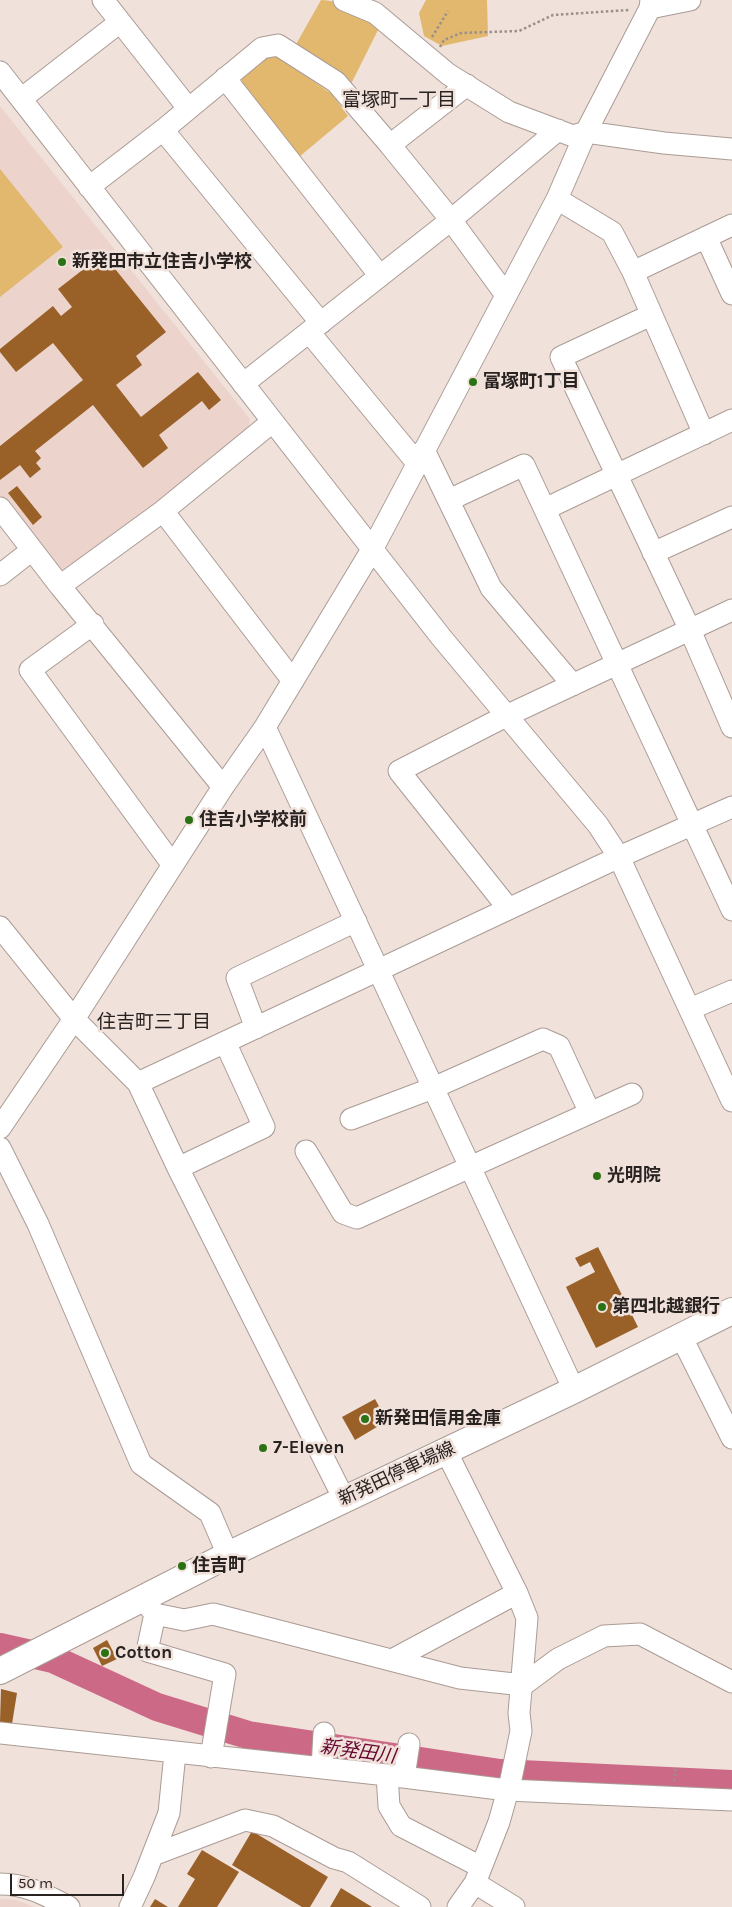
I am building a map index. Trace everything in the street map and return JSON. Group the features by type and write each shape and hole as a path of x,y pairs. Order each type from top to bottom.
{"main road":[{"name":"新発田停車場線","path":"0,1671 64,1639 149,1606 228,1555 574,1390 732,1311"}],"street":[{"path":"103,0 188,108"},
{"path":"344,0 374,13 427,56 509,112 573,136 586,132 664,143 732,149"},
{"path":"0,1128 74,1019 172,864 266,727 373,548 556,199 586,132 651,4 690,0"},
{"path":"20,99 120,22"},
{"path":"89,187 163,130 262,48 278,45 336,82 451,220 506,295"},
{"path":"0,72 442,637 598,826 619,857 732,1101"},
{"path":"225,78 380,276"},
{"path":"390,145 467,85"},
{"path":"163,130 315,327 421,456 449,500 491,588 573,685"},
{"path":"243,384 451,220 558,130"},
{"path":"556,199 612,232 633,272 704,434"},
{"path":"633,272 732,225"},
{"path":"706,237 732,294"},
{"path":"651,314 561,357 730,718"},
{"path":"545,509 732,420"},
{"path":"60,586 164,512 272,422"},
{"path":"449,500 524,466 732,910"},
{"path":"0,508 60,586 93,624 124,666 224,787"},
{"path":"164,512 293,681"},
{"path":"653,553 732,517"},
{"path":"0,575 32,550"},
{"path":"508,908 398,771 506,716 732,610"},
{"path":"93,624 30,670 172,864"},
{"path":"266,727 574,1390"},
{"path":"138,1083 379,971 508,908 732,807"},
{"path":"256,1028 237,978 356,921"},
{"path":"0,927 74,1019 138,1083 178,1168 344,1500"},
{"path":"690,1009 732,991"},
{"path":"351,1119 433,1088 543,1039 559,1046 590,1113"},
{"path":"178,1168 264,1127 225,1042"},
{"path":"306,1151 343,1213 357,1218 632,1094"},
{"path":"0,1148 38,1224 141,1464 210,1513 228,1555"},
{"path":"681,1336 732,1438"},
{"path":"446,1451 517,1593 527,1618 523,1685 519,1713 521,1731 511,1777 499,1822 478,1875 458,1907"},
{"path":"392,1660 517,1593"},
{"path":"211,1757 226,1674 147,1651 149,1606 184,1620 214,1614 460,1678 523,1685 558,1659 604,1636 640,1634 732,1682"},
{"path":"0,1733 211,1757 323,1751 401,1765 732,1800"},
{"path":"130,1907 153,1855 169,1812 175,1753"},
{"path":"401,1765 389,1806 401,1826 478,1875 514,1907"},
{"path":"153,1855 245,1820 273,1826 334,1858 348,1862 420,1907"},
{"path":"0,1884 14,1884 36,1890 68,1907"}],"path":[{"path":"427,56 444,40 460,33 519,31 553,16 651,4"},
{"path":"427,56 448,11"}],"shaded area":[{"path":"321,0 344,5 380,26 350,86 294,48"},
{"path":"426,0 487,0 488,36 442,46 424,36 419,13"},
{"path":"274,54 332,94 348,116 299,157 242,88 242,74 264,57"},
{"name":"新発田市立住吉小学校","path":"0,106 250,419 248,433 69,569 57,570 0,496"},
{"path":"0,169 63,247 0,297"},
{"path":"0,1899 17,1900 34,1907 0,1907"}],"building":[{"path":"103,254 166,332 136,356 142,365 116,385 141,417 198,372 221,400 209,410 202,401 159,435 168,448 143,468 93,405 35,451 41,458 36,463 41,469 30,478 20,465 0,480 0,446 83,380 53,343 16,372 0,352 0,349 53,306 61,316 72,307 58,289"},
{"path":"17,486 42,517 33,525 8,493"},
{"name":"第四北越銀行","path":"598,1247 638,1327 596,1348 566,1287 595,1272 590,1262 580,1267 575,1258"},
{"name":"新発田信用金庫","path":"375,1399 387,1421 355,1440 342,1417"},
{"name":"Cotton","path":"107,1640 117,1659 102,1666 93,1648"},
{"path":"1,1689 17,1693 12,1724 0,1722"},
{"path":"252,1831 328,1877 310,1907 302,1907 232,1865"},
{"path":"202,1850 239,1872 217,1907 178,1907 195,1879 187,1874"},
{"path":"341,1888 372,1907 330,1907"},
{"path":"155,1899 168,1907 150,1907"}],"waterway":[{"name":"新発田川","path":"0,1647 53,1659 157,1707 248,1735 500,1773 732,1784"}],"place":[{"name":"新発田市立住吉小学校","path":"62,262"},
{"name":"富塚町1丁目","path":"473,382"},
{"name":"住吉小学校前","path":"189,820"},
{"name":"光明院","path":"597,1176"},
{"name":"第四北越銀行","path":"602,1307"},
{"name":"新発田信用金庫","path":"365,1419"},
{"name":"7-Eleven","path":"263,1448"},
{"name":"住吉町","path":"182,1566"},
{"name":"Cotton","path":"105,1653"}],"district":[{"name":"富塚町一丁目","path":"399,101"},
{"name":"住吉町三丁目","path":"154,1023"}]}
